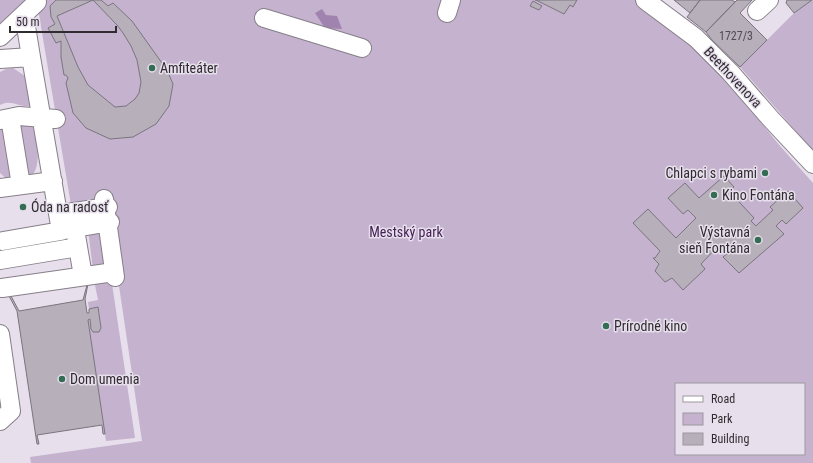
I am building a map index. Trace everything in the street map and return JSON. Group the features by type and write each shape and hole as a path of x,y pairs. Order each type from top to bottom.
{"street":[{"name":"Beethovenova","path":"645,0 696,38 730,72 813,164"},
{"path":"0,37 30,8 31,57 49,119 56,158 53,181 78,247 83,276"},
{"path":"264,18 362,48"},
{"path":"0,59 31,57"},
{"path":"21,185 5,119 19,116 29,116 49,119"},
{"path":"0,188 53,181"},
{"path":"1,237 107,212 115,274 83,276 2,288"},
{"path":"0,260 78,247"},
{"path":"0,334 11,411 0,421"}],"green space":[{"name":"Mestský park","path":"0,0 636,0 691,44 732,83 754,114 813,183 813,463 31,463 30,457 142,441 110,225 71,205 37,3 0,37"},
{"path":"812,0 813,151 740,67 794,13"},
{"path":"13,68 28,78 32,103 29,106 11,103 4,103 0,105 0,72"},
{"path":"0,122 3,122 17,176 9,181 0,173"},
{"path":"31,122 37,144 38,160 33,175 28,180 14,125"},
{"path":"104,226 110,268 93,270 88,229"},
{"path":"111,277 135,438 106,441 88,320 90,319 91,329 93,332 99,332 101,328 98,307 89,309 88,302 98,300 94,280"}],"shaded area":[{"path":"322,9 326,15 337,16 342,29 325,28 315,13"}],"building":[{"name":"Amfiteáter","path":"56,0 93,0 101,0 108,6 113,3 132,21 167,70 173,84 169,106 156,124 133,137 110,139 86,128 73,113 66,83 68,78 64,75 61,57 61,41 56,43 48,28 55,24 51,17 50,6","holes":["93,0 117,25 131,46 137,60 141,82 139,93 135,99 126,106 115,107 88,85 78,67 57,16"]},
{"path":"536,0 577,0 573,7 570,5 564,14"},
{"path":"674,0 700,0 690,13"},
{"path":"700,0 732,0 735,2 706,32 687,17"},
{"path":"737,0 752,0 740,13 767,40 740,67 712,40 706,32"},
{"path":"787,0 812,0 794,13 786,3"},
{"path":"533,1 542,6 539,10 530,6"},
{"path":"724,176 734,187 729,191 754,218 751,221 756,226 773,210 770,207 788,191 803,208 786,224 782,220 776,226 784,234 739,273 723,257 728,253 720,244 701,264 705,269 683,290 672,278 665,282 655,271 659,264 653,258 655,258 660,251 633,223 648,209 676,238 696,218 688,210 683,214 668,198 685,183 699,198"},
{"name":"Dom umenia","path":"88,284 85,299 87,313 89,313 89,309 98,307 101,328 99,332 93,332 91,329 90,319 88,320 105,434 103,434 102,425 37,435 39,444 37,444 17,311 9,296 11,296 19,311 83,300"}],"place":[{"name":"Amfiteáter","path":"152,68"},
{"name":"Chlapci s rybami","path":"765,173"},
{"name":"Kino Fontána","path":"714,195"},
{"name":"Óda na radosť","path":"23,207"},
{"name":"Výstavná sieň Fontána","path":"758,240"},
{"name":"Prírodné kino","path":"606,326"},
{"name":"Dom umenia","path":"62,379"}]}
